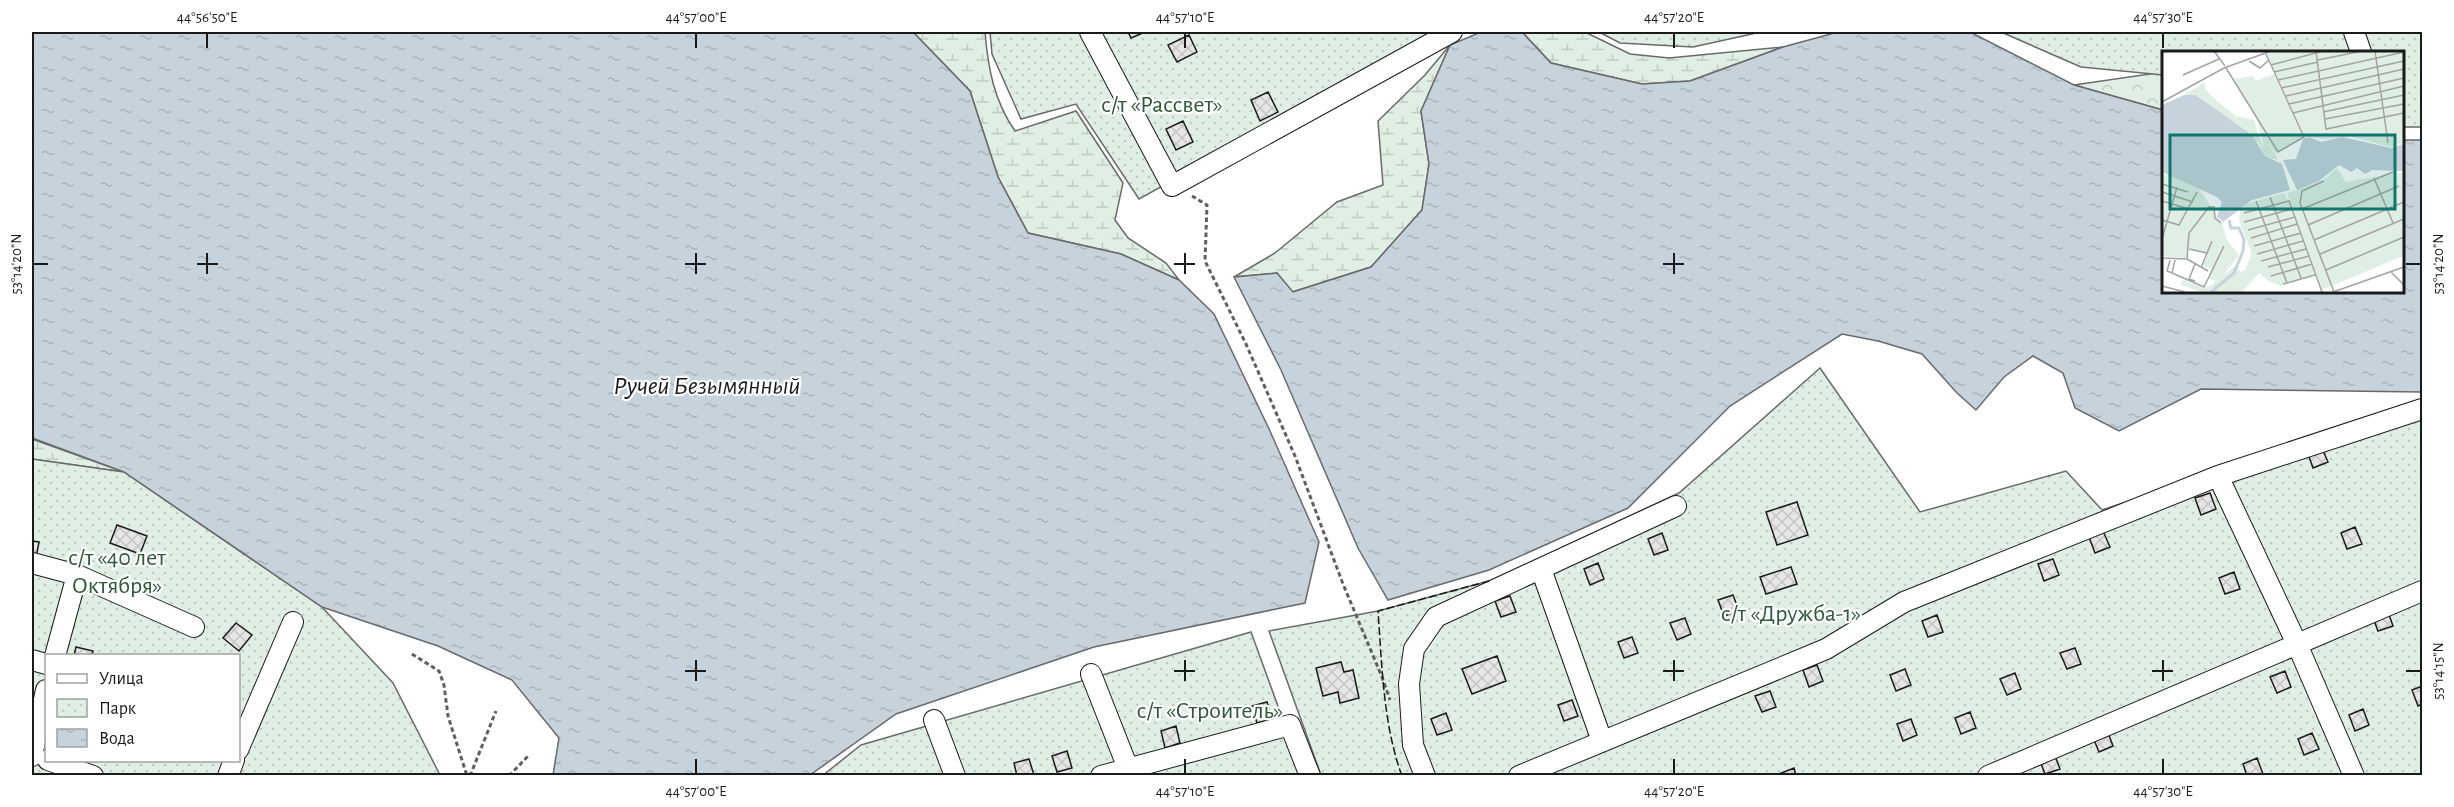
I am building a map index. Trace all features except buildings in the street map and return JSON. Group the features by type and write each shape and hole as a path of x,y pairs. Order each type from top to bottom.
{"lane":[{"path":"1090,32 1172,186 1452,32"},
{"path":"2354,32 2361,51"},
{"path":"1519,776 1826,649 1904,602 2218,476 2422,409"},
{"path":"2218,476 2297,644 2354,776"},
{"path":"1425,776 1413,746 1409,684 1414,649 1436,617 1676,506"},
{"path":"32,563 77,575 194,627"},
{"path":"1540,569 1602,741"},
{"path":"56,654 77,575"},
{"path":"1988,776 2422,591"},
{"path":"240,742 293,622"},
{"path":"1091,674 1129,772"},
{"path":"32,755 45,695"},
{"path":"934,720 955,776"},
{"path":"1101,776 1129,772 1290,725 1310,776"},
{"path":"53,762 93,776"}],"path":[{"path":"1172,186 1207,205 1205,261 1246,344 1295,456 1342,584 1383,676 1393,707"},
{"path":"412,654 439,671 444,685 448,716 469,776"},
{"path":"469,776 496,711"},
{"path":"508,776 529,755"}],"green space":[{"path":"913,32 985,32 993,84 1002,108 1015,131 1076,111 1123,183 1115,220 1128,238 1166,263 1179,280 1121,254 1028,233 998,177 970,91"},
{"name":"с/т «Рассвет»","path":"990,32 1441,32 1139,199 1076,104 1021,119 992,54"},
{"path":"1522,32 1585,32 1630,54 1669,58 1783,47 1690,81 1642,84 1551,63"},
{"path":"1599,32 1761,32 1693,47 1620,43"},
{"path":"2001,32 2422,32 2422,127 2403,127 2403,51 2162,51 2162,75 2081,67"},
{"path":"1450,45 1421,111 1429,164 1422,210 1371,267 1292,292 1277,273 1234,277 1275,253 1337,202 1383,185 1378,121 1425,75"},
{"path":"2162,72 2162,110 2074,85"},
{"name":"с/т «Дружба-1»","path":"1820,368 1920,512 2066,471 2102,510 2422,403 2422,775 1321,775 1269,631 1378,611 1489,581 1679,493"},
{"path":"32,439 124,472 32,459"},
{"name":"с/т «40 лет Октября»","path":"32,459 124,472 322,607 393,683 440,775 32,776"},
{"name":"с/т «Строитель»","path":"1251,632 1303,775 822,776 861,745"}],"water":[{"name":"Ручей Безымянный","path":"32,32 913,32 970,91 998,177 1028,233 1121,254 1179,280 1214,314 1270,431 1319,542 1305,603 1094,647 896,714 810,775 553,775 559,738 512,680 438,646 322,607 124,472 32,438"},
{"path":"1481,32 1522,32 1551,63 1642,84 1690,81 1783,47 1838,32 1970,32 2074,85 2162,110 2162,292 2403,292 2403,140 2422,140 2422,392 2201,389 2119,431 2075,408 2063,373 2033,356 2004,377 1976,410 1957,393 1922,354 1878,341 1842,334 1730,406 1628,508 1489,570 1388,600 1358,548 1281,370 1234,277 1277,273 1293,292 1371,267 1422,210 1429,164 1421,111 1450,45"}],"fence":[{"path":"1402,776 1387,715 1378,611 1489,581"}]}
